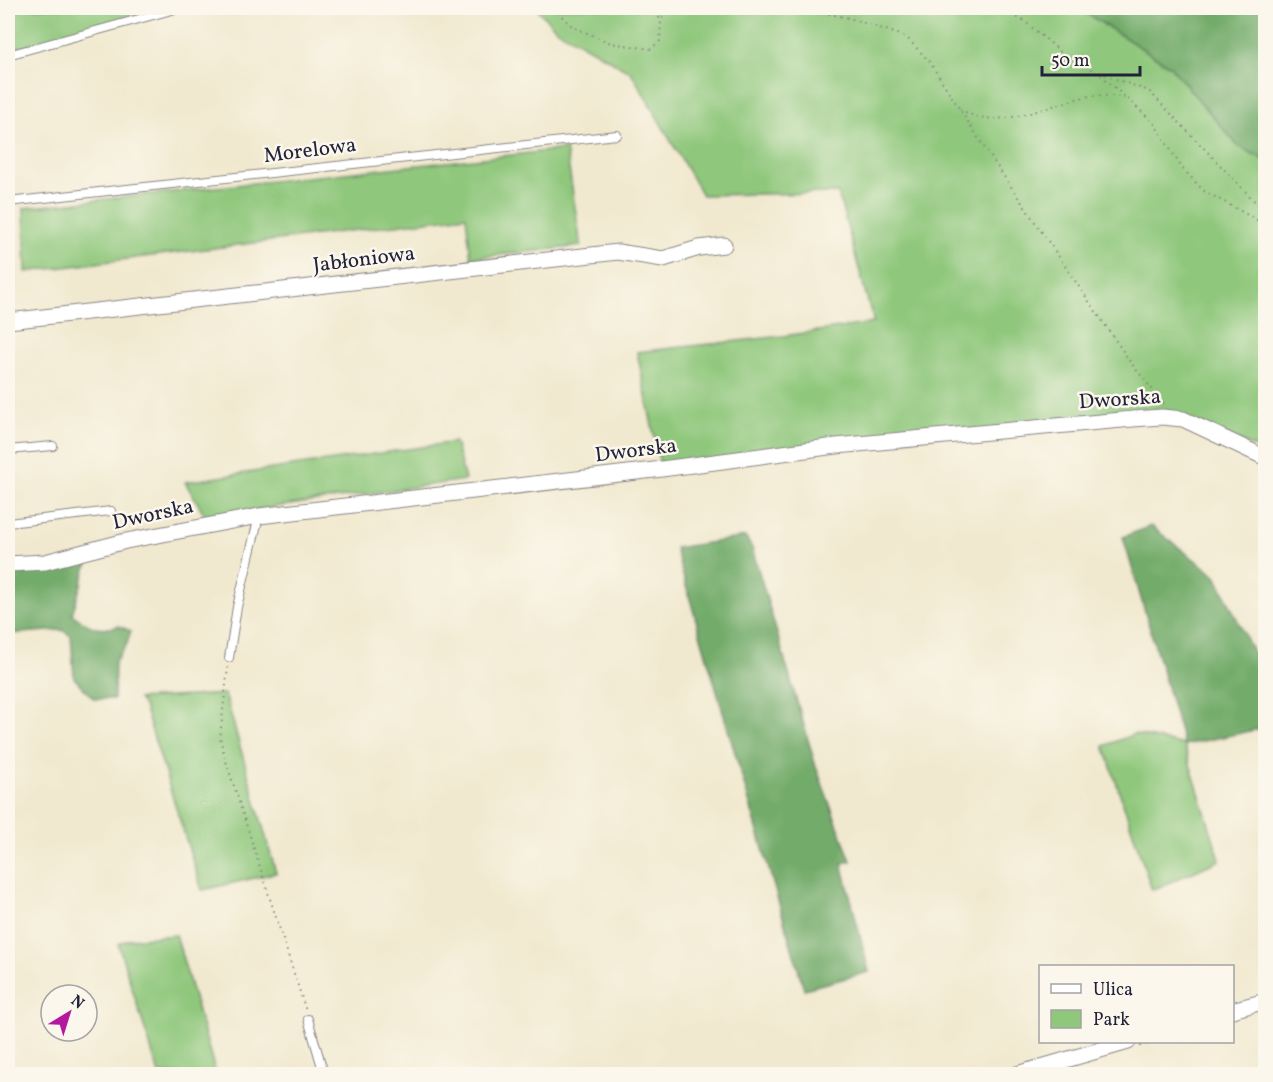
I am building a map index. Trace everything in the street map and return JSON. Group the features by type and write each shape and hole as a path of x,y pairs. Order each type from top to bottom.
{"street":[{"name":"Jabłoniowa","path":"8,321 618,252 663,259 699,248 724,245"},
{"name":"Dworska","path":"8,564 45,562 126,541 259,516 654,471 836,446 1132,419 1162,417 1183,419 1266,458"},
{"path":"1234,1010 1266,1001"},
{"path":"1017,1074 1121,1043"}],"lane":[{"path":"8,55 179,8"},
{"name":"Morelowa","path":"8,202 617,135"},
{"path":"8,450 53,446"},
{"path":"8,523 111,511"},
{"path":"229,658 237,607 259,516"},
{"path":"308,1019 324,1074"}],"path":[{"path":"553,8 573,27 611,43 650,49 660,41 661,20 669,8"},
{"path":"651,8 661,20"},
{"path":"799,8 830,13 873,25 908,39 929,61 1131,363 1170,411 1183,419"},
{"path":"830,13 841,8"},
{"path":"995,8 1023,20 1062,52 1093,71 1126,98 1154,123 1182,168 1204,191 1266,225"},
{"path":"1023,20 1028,8"},
{"path":"1093,71 1149,92 1266,213"},
{"path":"959,108 970,115 998,118 1091,96 1126,98"},
{"path":"229,658 220,737 308,1019"}],"green space":[{"path":"8,8 158,8 29,46 8,49"},
{"path":"536,8 1078,8 1170,66 1238,146 1265,160 1265,452 1167,411 660,465 637,352 783,336 874,323 838,193 702,195 631,72 557,30"},
{"path":"1078,8 1265,8 1265,160 1238,146 1170,66"},
{"path":"566,149 581,246 471,258 466,216 26,272 24,208"},
{"path":"455,442 465,480 206,517 185,482"},
{"path":"1151,526 1216,576 1254,654 1265,696 1265,728 1184,745 1123,537"},
{"path":"745,537 752,548 816,767 851,861 842,863 869,972 804,989 675,548"},
{"path":"89,559 72,614 94,627 119,626 131,631 127,644 115,662 114,699 94,699 74,678 71,636 62,630 8,634 8,570 22,574"},
{"path":"225,694 276,873 202,890 144,706 138,699"},
{"path":"1134,734 1184,745 1220,860 1152,890 1104,746"},
{"path":"176,935 216,1074 159,1074 118,944 130,939"}]}
